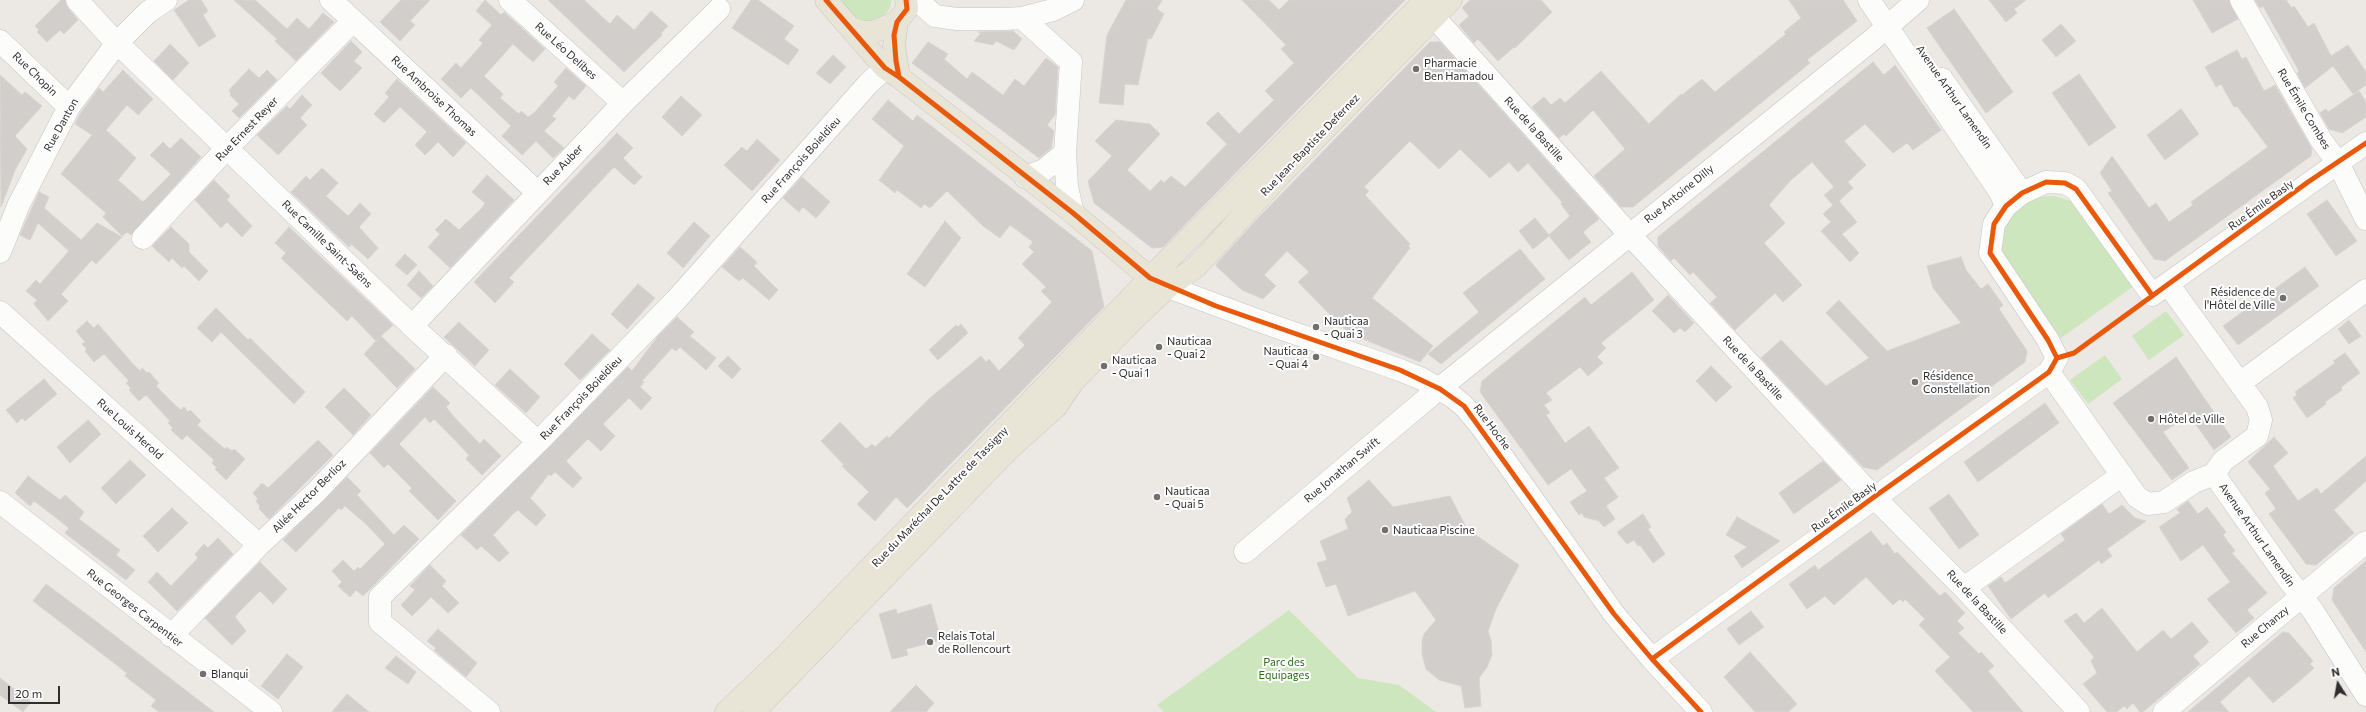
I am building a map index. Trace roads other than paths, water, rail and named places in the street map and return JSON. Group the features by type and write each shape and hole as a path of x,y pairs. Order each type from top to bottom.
{"main road":[{"path":"826,0 892,72 1159,282"},
{"path":"851,28 863,32 873,32 897,22 907,10 906,0"},
{"name":"Rue Jean-Baptiste Defernez","path":"1159,282 1430,9 1451,0"},
{"path":"892,72 897,22"},
{"name":"Rue du Maréchal De Lattre de Tassigny","path":"726,712 793,648 1159,282"},
{"name":"Rue du Maréchal De Lattre de Tassigny","path":"754,712 1008,450 1056,406 1072,383 1159,282"}],"street":[{"name":"Rue Camille Saint-Saëns","path":"77,0 118,43 412,326 446,355 538,442"},
{"name":"Rue Danton","path":"0,252 19,204 69,108 118,43 148,12 166,0"},
{"name":"Rue Ambroise Thomas","path":"331,0 537,192"},
{"name":"Rue Léo Delibes","path":"510,0 623,102"},
{"path":"917,0 935,16 957,19 1022,18 1053,10 1073,0"},
{"name":"Avenue Arthur Lamendin","path":"1869,0 1891,14 2014,199"},
{"name":"Rue Antoine Dilly","path":"1440,389 1629,234 1891,14 1918,0"},
{"name":"Rue Émile Combes","path":"2240,0 2321,140 2338,163 2366,220"},
{"name":"Rue Auber","path":"412,326 623,102 719,9"},
{"name":"Rue de la Bastille","path":"1430,9 1629,234 1874,497 1964,588 2078,712"},
{"path":"1022,18 1071,62 1065,154 1067,187 1073,213"},
{"name":"Rue Ernest Reyer","path":"143,238 227,148 353,21"},
{"name":"Rue Chopin","path":"0,41 69,108"},
{"name":"Rue François Boieldieu","path":"489,712 380,622 380,597 538,442 676,300 868,84 892,72"},
{"name":"Rue Émile Basly","path":"2160,290 2366,143"},
{"path":"1025,177 1044,170 1065,154"},
{"path":"2046,182 2065,183 2076,189 2160,290 2240,383 2257,407 2262,420 2257,436 2222,461 2214,474 2194,482 2164,502 2148,504 2137,497 2122,475 2053,365 2048,340 1990,253 1994,224 2014,199 2046,182"},
{"name":"Rue Hoche","path":"1159,282 1265,323 1400,370 1440,389 1464,406 1480,425 1614,614 1652,659 1701,712"},
{"path":"2240,383 2366,290"},
{"name":"Rue Louis Herold","path":"0,312 259,545"},
{"name":"Allée Hector Berlioz","path":"171,636 259,545 316,492 446,355"},
{"name":"Rue Émile Basly","path":"1652,659 2053,365"},
{"name":"Rue Jonathan Swift","path":"1245,552 1440,389"},
{"name":"Avenue Arthur Lamendin","path":"2214,474 2300,597 2313,611 2366,695"},
{"path":"1964,588 2122,475"},
{"name":"Rue Georges Carpentier","path":"0,502 171,636 272,712"},
{"name":"Rue Chanzy","path":"2164,712 2366,542"}],"place":[{"name":"Pharmacie Ben Hamadou","path":"1416,69"},
{"name":"Résidence de l'Hôtel de Ville","path":"2283,298"},
{"name":"Nauticaa - Quai 3","path":"1316,327"},
{"name":"Nauticaa - Quai 2","path":"1159,347"},
{"name":"Nauticaa - Quai 4","path":"1316,357"},
{"name":"Nauticaa - Quai 1","path":"1104,366"},
{"name":"Résidence Constellation","path":"1915,382"},
{"name":"Hôtel de Ville","path":"2151,419"},
{"name":"Nauticaa - Quai 5","path":"1157,497"},
{"name":"Nauticaa Piscine","path":"1385,530"},
{"name":"Relais Total de Rollencourt","path":"930,642"},
{"name":"Blanqui","path":"203,674"}],"park label":[{"name":"Parc des Equipages","path":"1284,668"}]}
